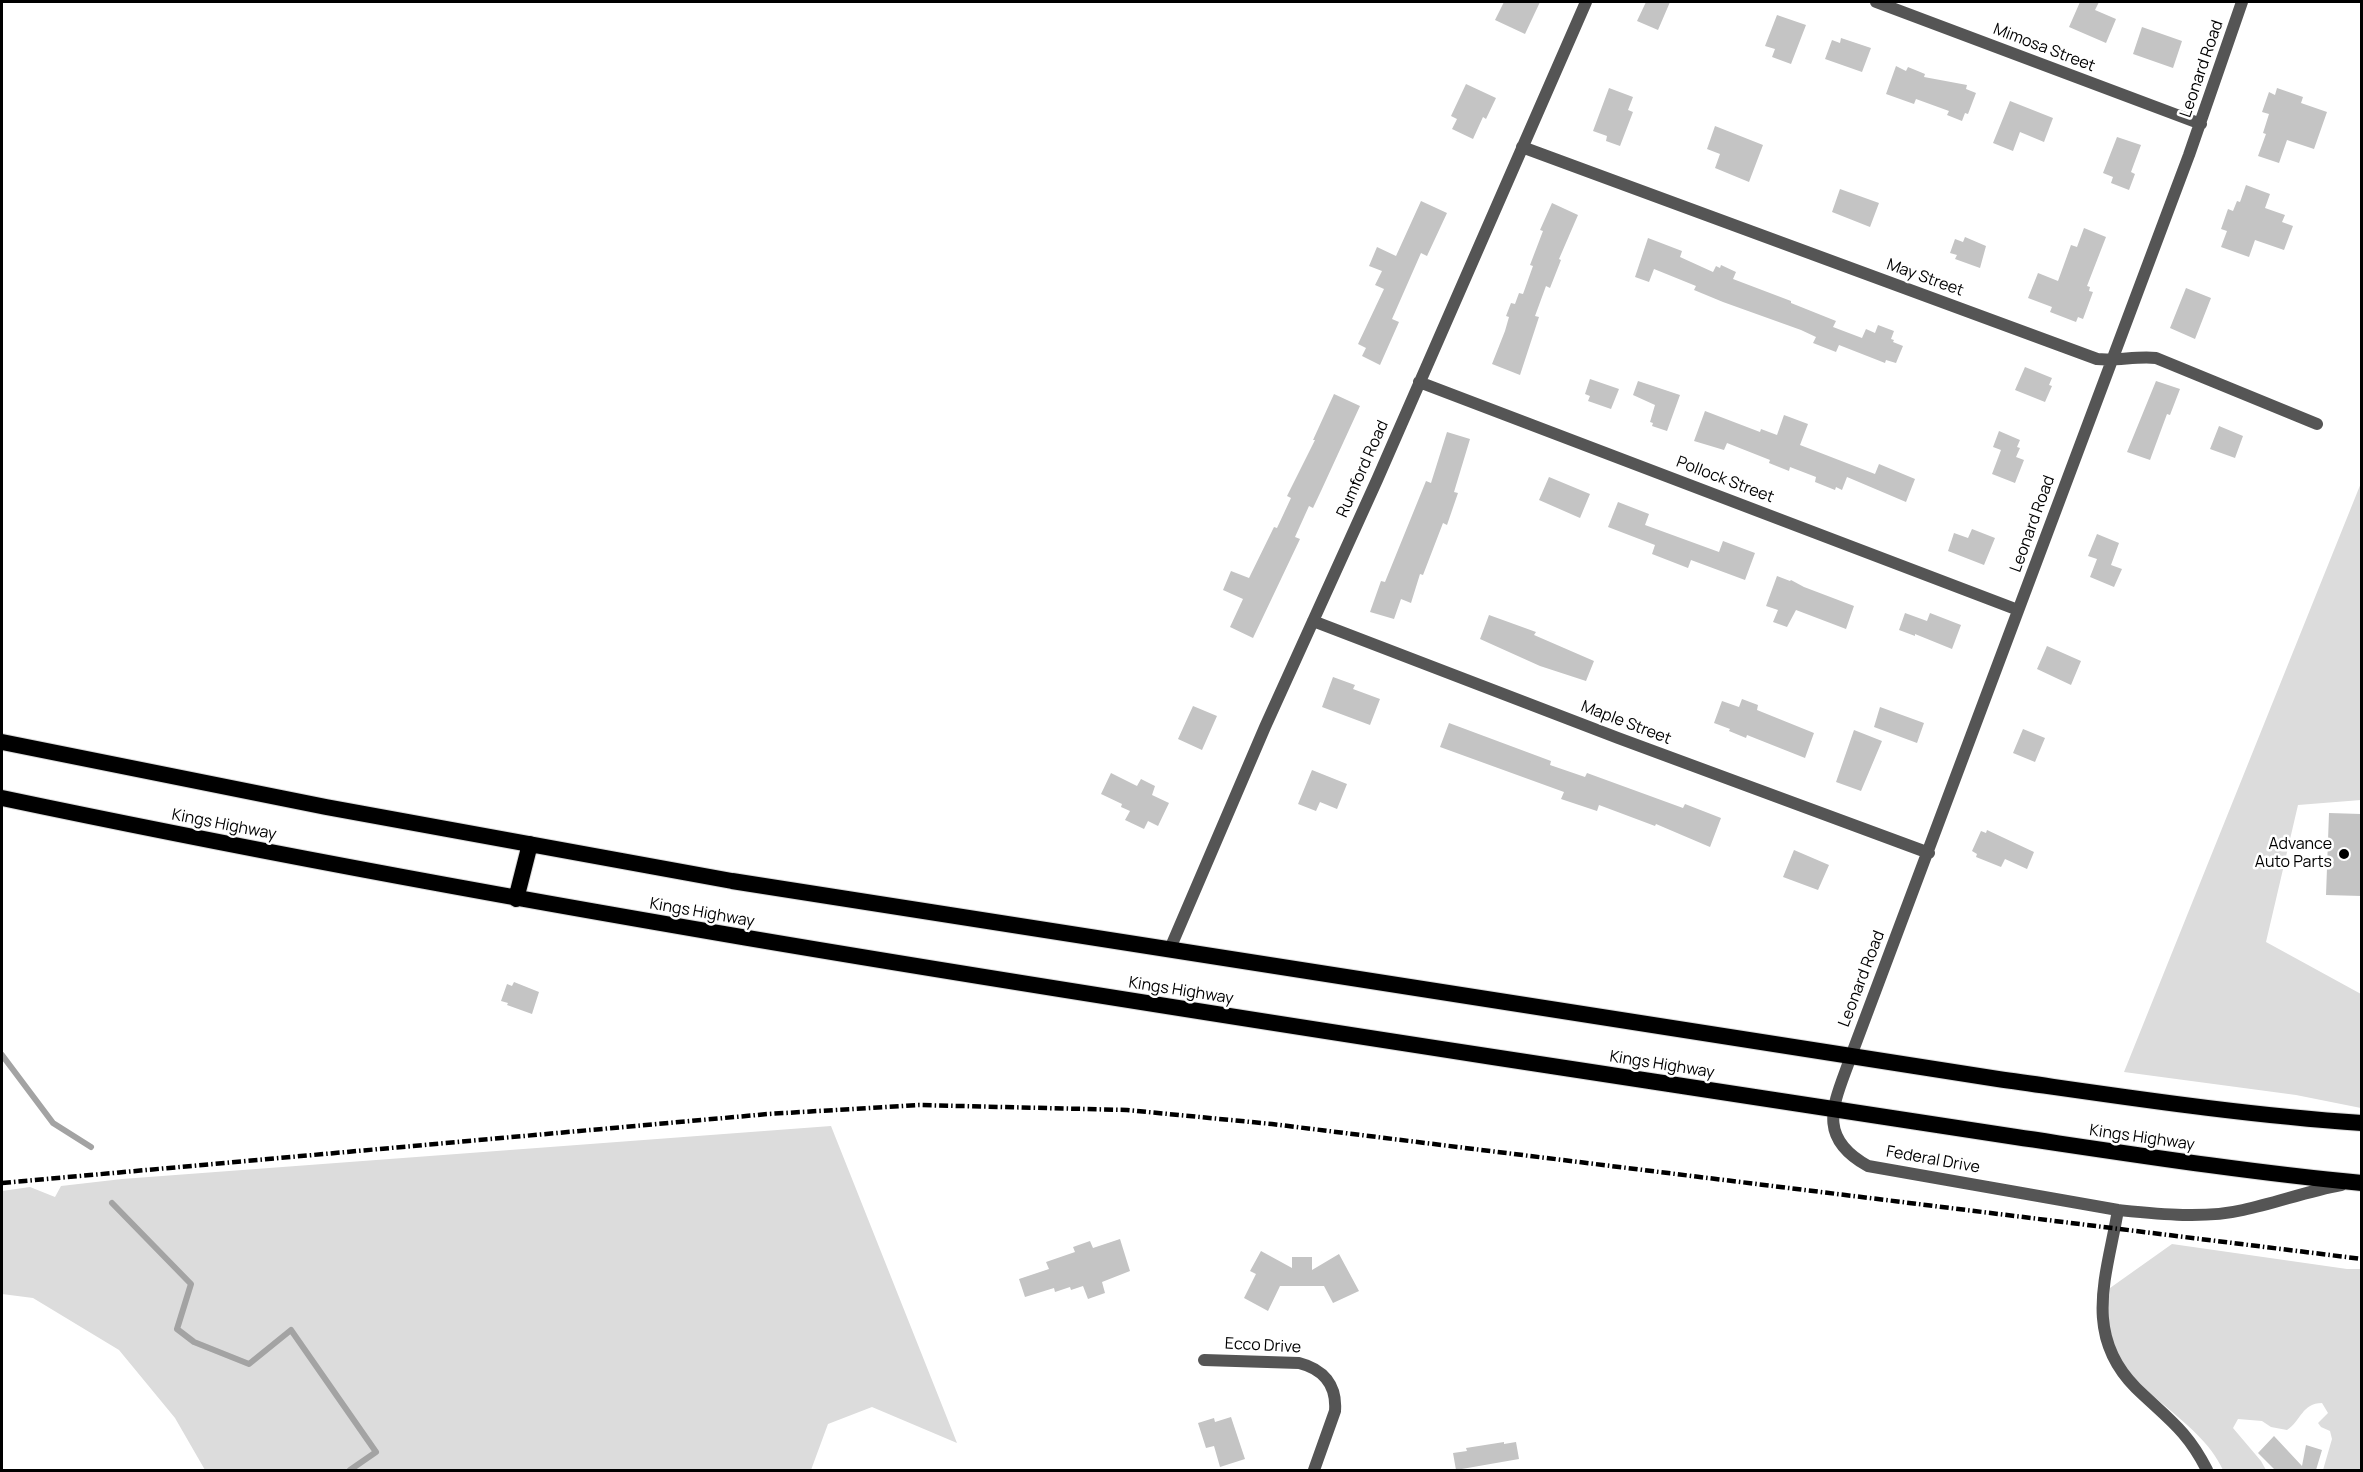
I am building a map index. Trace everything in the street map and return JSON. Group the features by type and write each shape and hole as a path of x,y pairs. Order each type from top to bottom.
{"highway":[{"path":"2,742 326,807 530,844 744,882 1169,951 2189,1106 2361,1124"},
{"name":"Kings Highway","path":"2,798 183,836 760,942 1100,997 1832,1109 2230,1169 2358,1183"},
{"path":"516,899 530,844"}],"street":[{"name":"Rumford Road","path":"1169,951 1586,2"},
{"name":"Mimosa Street","path":"1876,2 2201,124"},
{"name":"Leonard Road","path":"1851,1056 2201,124 2242,2"},
{"name":"May Street","path":"1522,147 2097,359 2111,361 2138,357 2156,358 2317,424"},
{"name":"Pollock Street","path":"1419,382 2018,610"},
{"name":"Maple Street","path":"1313,621 1618,738 1929,853"},
{"path":"1832,1109 1851,1056"},
{"name":"Federal Drive","path":"1832,1109 1832,1121 1843,1147 1854,1158 1868,1166 2118,1210 2214,1214 2242,1211 2315,1190 2358,1183"},
{"path":"2118,1210 2101,1306 2103,1329 2109,1350 2120,1369 2134,1386 2182,1430 2198,1451 2207,1470"},
{"name":"Ecco Drive","path":"1204,1360 1299,1363 1311,1366 1323,1374 1331,1385 1335,1411 1314,1470"}],"shaded area":[{"path":"2361,483 2361,800 2298,805 2266,942 2361,994 2361,1108 2296,1095 2124,1072"},
{"path":"831,1126 957,1443 872,1407 828,1424 811,1470 205,1470 175,1418 119,1350 33,1298 2,1294 2,1191 30,1187 55,1197 61,1186 122,1179"},
{"path":"2172,1244 2347,1269 2361,1269 2361,1470 2323,1470 2332,1439 2330,1431 2318,1423 2328,1413 2322,1403 2306,1409 2287,1430 2271,1427 2262,1421 2238,1419 2233,1428 2266,1470 2223,1470 2212,1451 2196,1433 2126,1368 2114,1350 2107,1329 2110,1288"}],"building":[{"path":"1504,2 1540,2 1525,34 1495,20"},
{"path":"1646,2 1670,2 1658,30 1637,21"},
{"path":"2080,2 2099,2 2095,10 2116,19 2106,43 2069,27"},
{"path":"1777,15 1806,25 1791,64 1772,57 1775,49 1765,46"},
{"path":"2142,27 2182,41 2173,68 2133,54"},
{"path":"1841,38 1871,48 1862,72 1825,59 1832,40 1840,43"},
{"path":"1896,66 1906,71 1908,67 1925,74 1924,77 1967,85 1966,89 1976,93 1968,114 1965,113 1962,121 1947,115 1949,111 1916,99 1914,104 1886,94"},
{"path":"1466,84 1496,98 1486,119 1483,117 1473,139 1452,129 1457,119 1451,116"},
{"path":"1609,88 1633,97 1628,110 1633,112 1620,146 1606,141 1607,136 1593,131"},
{"path":"2277,88 2303,97 2301,103 2327,112 2314,149 2287,140 2279,163 2258,156 2266,134 2263,133 2269,114 2262,112 2269,92 2275,95"},
{"path":"2010,101 2053,118 2044,142 2020,132 2013,151 1993,143"},
{"path":"1715,126 1763,145 1749,182 1715,168 1720,154 1707,149"},
{"path":"2117,137 2141,145 2131,172 2135,174 2129,190 2111,183 2113,177 2103,173"},
{"path":"2246,185 2270,194 2265,208 2285,215 2282,222 2293,226 2284,250 2255,240 2249,257 2221,247 2227,231 2221,229 2228,209 2233,211 2237,201 2240,202"},
{"path":"1840,189 1879,203 1870,227 1832,212"},
{"path":"1421,201 1447,213 1427,256 1421,253 1392,319 1399,322 1380,365 1362,356 1366,348 1358,344 1384,289 1375,285 1382,271 1369,266 1377,247 1396,256"},
{"path":"1552,203 1578,215 1559,259 1561,260 1550,288 1546,286 1535,316 1539,317 1520,375 1492,364 1505,331 1509,317 1506,316 1511,303 1515,304 1519,293 1523,294 1533,266 1530,265 1543,231 1540,230"},
{"path":"2084,228 2106,237 2087,286 2090,287 2089,291 2093,292 2083,319 2078,317 2076,322 2050,312 2052,307 2028,298 2038,273 2058,281 2071,245 2077,247"},
{"path":"1965,237 1986,246 1980,268 1955,259 1957,255 1950,253 1955,239 1963,242"},
{"path":"1648,238 1682,251 1680,257 1713,272 1716,266 1720,268 1721,265 1736,272 1733,279 1836,321 1833,327 1862,338 1866,329 1875,333 1878,325 1894,331 1891,339 1903,346 1896,363 1886,360 1885,363 1839,345 1836,352 1813,343 1816,337 1801,330 1694,290 1696,286 1654,269 1649,282 1635,277"},
{"path":"2186,288 2211,298 2195,339 2170,328"},
{"path":"2025,367 2052,378 2049,385 2052,386 2045,402 2015,390"},
{"path":"1590,379 1619,389 1611,409 1588,401 1590,396 1585,394"},
{"path":"1638,381 1680,395 1667,431 1652,426 1653,423 1650,422 1655,405 1633,395"},
{"path":"2156,381 2180,389 2170,415 2167,414 2150,460 2127,452"},
{"path":"1334,394 1360,406 1313,508 1309,506 1295,537 1300,539 1253,638 1230,627 1243,599 1223,590 1231,571 1249,578 1291,498 1287,496 1315,440 1313,440"},
{"path":"1705,411 1760,432 1761,429 1777,435 1784,415 1808,424 1800,445 1875,474 1879,464 1915,479 1906,502 1847,477 1842,490 1836,487 1835,490 1815,482 1816,477 1790,467 1789,471 1769,463 1770,460 1727,443 1724,450 1694,441"},
{"path":"2219,426 2243,436 2235,458 2210,449"},
{"path":"1999,431 2020,440 2017,447 2020,448 2016,457 2024,460 2015,483 1992,474 2001,450 1993,447"},
{"path":"1447,432 1470,439 1454,492 1458,493 1447,525 1443,523 1423,575 1420,574 1411,603 1401,599 1394,619 1370,612 1381,581 1385,582 1426,481 1431,483"},
{"path":"1549,477 1590,494 1580,518 1539,500"},
{"path":"1618,502 1649,514 1645,525 1719,552 1723,541 1755,553 1745,580 1691,560 1688,568 1652,554 1655,545 1608,527"},
{"path":"1972,529 1995,538 1984,565 1948,551 1954,533 1968,538"},
{"path":"2097,534 2119,543 2111,565 2122,569 2114,587 2090,577 2097,559 2088,556"},
{"path":"1777,576 1854,606 1846,629 1796,610 1787,627 1773,622 1778,610 1766,606"},
{"path":"1905,613 1927,621 1930,613 1961,625 1952,649 1899,630"},
{"path":"1489,615 1536,632 1534,635 1594,661 1586,681 1540,666 1480,639"},
{"path":"2047,646 2081,661 2071,685 2037,669"},
{"path":"1333,677 1355,685 1353,689 1380,699 1370,725 1322,707"},
{"path":"1742,699 1758,705 1757,710 1814,733 1805,758 1747,735 1746,738 1714,723 1722,701 1739,707"},
{"path":"1193,706 1217,716 1202,750 1178,739"},
{"path":"1880,707 1924,723 1917,743 1874,727"},
{"path":"1449,723 1551,761 1550,765 1585,777 1587,773 1683,808 1685,804 1721,818 1710,847 1656,824 1655,826 1599,805 1597,811 1561,799 1564,792 1440,747"},
{"path":"2023,729 2045,738 2035,762 2013,753"},
{"path":"1854,730 1882,741 1861,791 1836,782"},
{"path":"1312,770 1347,784 1337,809 1320,802 1316,811 1298,804"},
{"path":"1111,773 1137,786 1141,779 1155,786 1152,795 1169,803 1158,826 1148,821 1144,829 1125,820 1130,811 1121,807 1122,804 1101,794"},
{"name":"Advance Auto Parts","path":"2329,813 2361,814 2361,896 2326,895"},
{"path":"1987,830 2034,852 2027,869 2005,859 2001,867 1976,857 1977,854 1972,851 1981,831 1986,833"},
{"path":"1794,850 1829,865 1818,890 1783,877"},
{"path":"514,982 539,992 532,1014 501,1001 507,984 512,986"},
{"path":"1120,1239 1130,1271 1102,1282 1105,1293 1088,1299 1083,1286 1055,1292 1054,1288 1025,1297 1019,1279 1049,1269 1046,1262 1075,1252 1073,1247 1090,1241 1093,1248"},
{"path":"1261,1251 1292,1268 1292,1257 1312,1257 1312,1270 1339,1254 1359,1291 1333,1303 1324,1286 1280,1286 1268,1311 1244,1298 1256,1274 1250,1271"},
{"path":"1231,1417 1245,1459 1220,1467 1214,1446 1206,1448 1198,1423 1214,1418 1215,1422"},
{"path":"2274,1436 2302,1466 2306,1445 2322,1450 2316,1470 2275,1470 2258,1453"},
{"path":"1504,1442 1504,1444 1516,1442 1519,1459 1456,1470 1453,1453 1467,1451 1466,1448"}],"waterway":[{"path":"2,1055 53,1123 91,1147"},
{"path":"112,1203 191,1284 177,1329 194,1342 249,1364 291,1330 376,1452 350,1470"}],"railway":[{"path":"2,1183 768,1114 919,1105 1127,1110 1272,1124 2362,1259"}],"place":[{"name":"Advance Auto Parts","path":"2344,854"}]}
